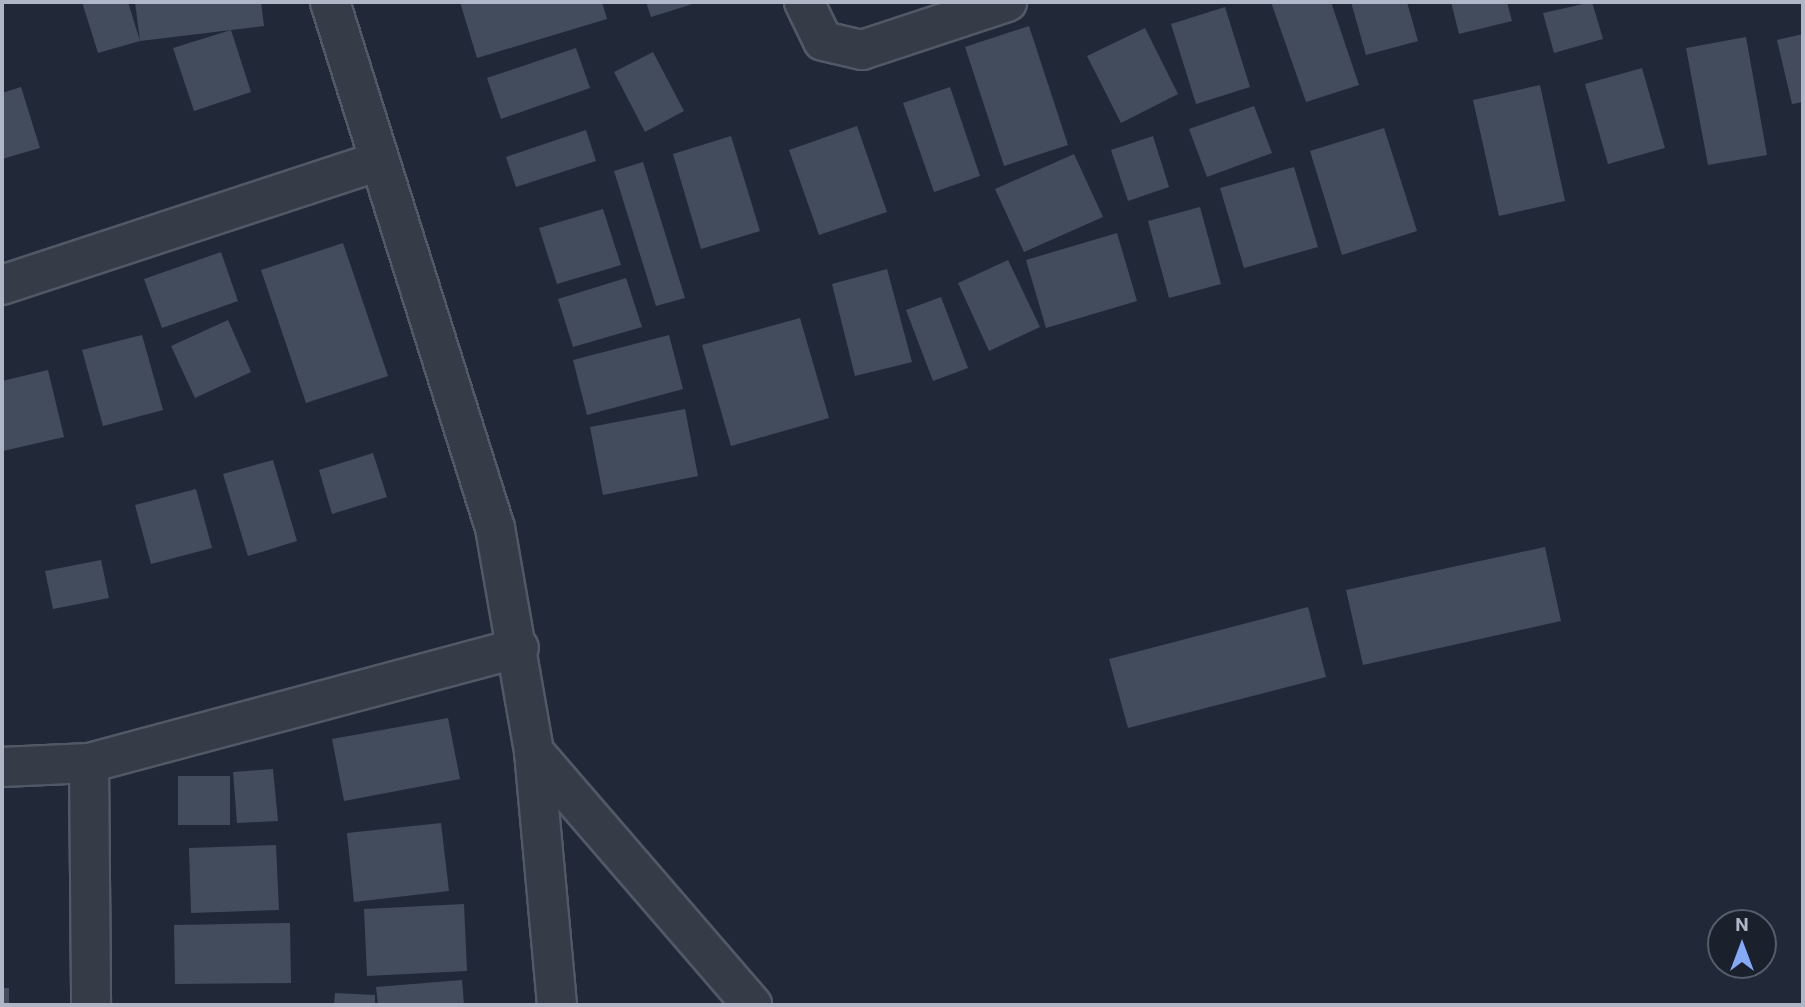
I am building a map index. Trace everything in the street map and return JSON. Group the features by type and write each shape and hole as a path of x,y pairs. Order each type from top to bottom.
{"street":[{"path":"330,2 377,162 473,453 519,648 534,752 556,1005"},
{"path":"804,2 824,41 862,50 1007,2"},
{"path":"2,285 377,162"},
{"path":"2,767 89,763 519,648"},
{"path":"534,752 752,1005"},
{"path":"89,763 91,1005"}],"building":[{"path":"82,2 128,2 140,41 98,53"},
{"path":"135,2 261,2 264,26 140,41"},
{"path":"460,2 602,2 607,19 477,58"},
{"path":"646,2 699,2 651,17"},
{"path":"1271,2 1331,2 1359,85 1306,102"},
{"path":"1351,2 1407,2 1418,41 1366,55"},
{"path":"1451,2 1507,2 1512,21 1459,34"},
{"path":"1592,2 1603,39 1554,53 1543,13"},
{"path":"1225,7 1250,87 1196,104 1171,24"},
{"path":"1029,26 1068,145 1004,166 965,47"},
{"path":"1145,28 1178,94 1121,123 1087,56"},
{"path":"231,30 251,92 194,111 173,48"},
{"path":"1803,34 1803,102 1792,104 1777,40"},
{"path":"1746,37 1767,155 1708,165 1686,48"},
{"path":"576,48 590,88 501,119 487,78"},
{"path":"653,52 684,111 645,132 614,72"},
{"path":"1642,68 1665,148 1608,164 1585,84"},
{"path":"1540,85 1565,201 1499,216 1473,100"},
{"path":"21,87 40,148 2,159 2,93"},
{"path":"950,87 980,176 934,192 903,103"},
{"path":"1254,106 1272,153 1207,177 1189,129"},
{"path":"857,126 887,212 819,235 789,150"},
{"path":"1384,128 1417,231 1342,255 1310,151"},
{"path":"586,130 596,161 516,187 506,157"},
{"path":"731,136 760,231 701,249 673,154"},
{"path":"1153,136 1169,187 1128,201 1111,150"},
{"path":"1074,154 1103,217 1024,252 995,189"},
{"path":"643,162 685,298 656,306 614,171"},
{"path":"1294,167 1318,247 1244,268 1220,188"},
{"path":"1200,207 1221,284 1169,298 1148,221"},
{"path":"603,209 621,265 557,284 539,228"},
{"path":"1117,233 1137,301 1046,328 1026,260"},
{"path":"343,243 388,376 306,403 261,270"},
{"path":"221,252 238,301 162,328 144,279"},
{"path":"1008,260 1040,327 989,351 958,283"},
{"path":"887,269 912,362 855,376 832,284"},
{"path":"626,278 642,327 573,347 558,299"},
{"path":"941,297 968,368 933,381 906,310"},
{"path":"800,318 829,418 731,446 702,345"},
{"path":"228,320 251,372 195,398 171,346"},
{"path":"142,335 163,410 103,426 82,350"},
{"path":"669,335 683,389 587,415 573,360"},
{"path":"48,370 64,437 3,451 2,381"},
{"path":"685,409 698,476 603,495 590,427"},
{"path":"373,453 387,497 332,514 319,470"},
{"path":"273,460 297,541 248,556 223,474"},
{"path":"196,489 212,548 151,564 135,505"},
{"path":"1545,547 1561,621 1363,665 1346,590"},
{"path":"101,560 109,598 53,609 45,571"},
{"path":"1308,607 1326,677 1128,728 1109,659"},
{"path":"448,718 460,779 344,801 332,739"},
{"path":"273,769 278,821 237,823 233,772"},
{"path":"178,776 230,776 230,825 178,825"},
{"path":"441,823 449,891 354,902 347,833"},
{"path":"276,845 279,910 191,913 189,848"},
{"path":"464,904 467,971 367,976 364,909"},
{"path":"290,923 291,983 175,984 174,925"},
{"path":"462,980 464,1005 378,1005 376,987"},
{"path":"2,988 9,988 9,1005 2,1005"},
{"path":"335,993 375,995 375,1005 334,1005"}]}
